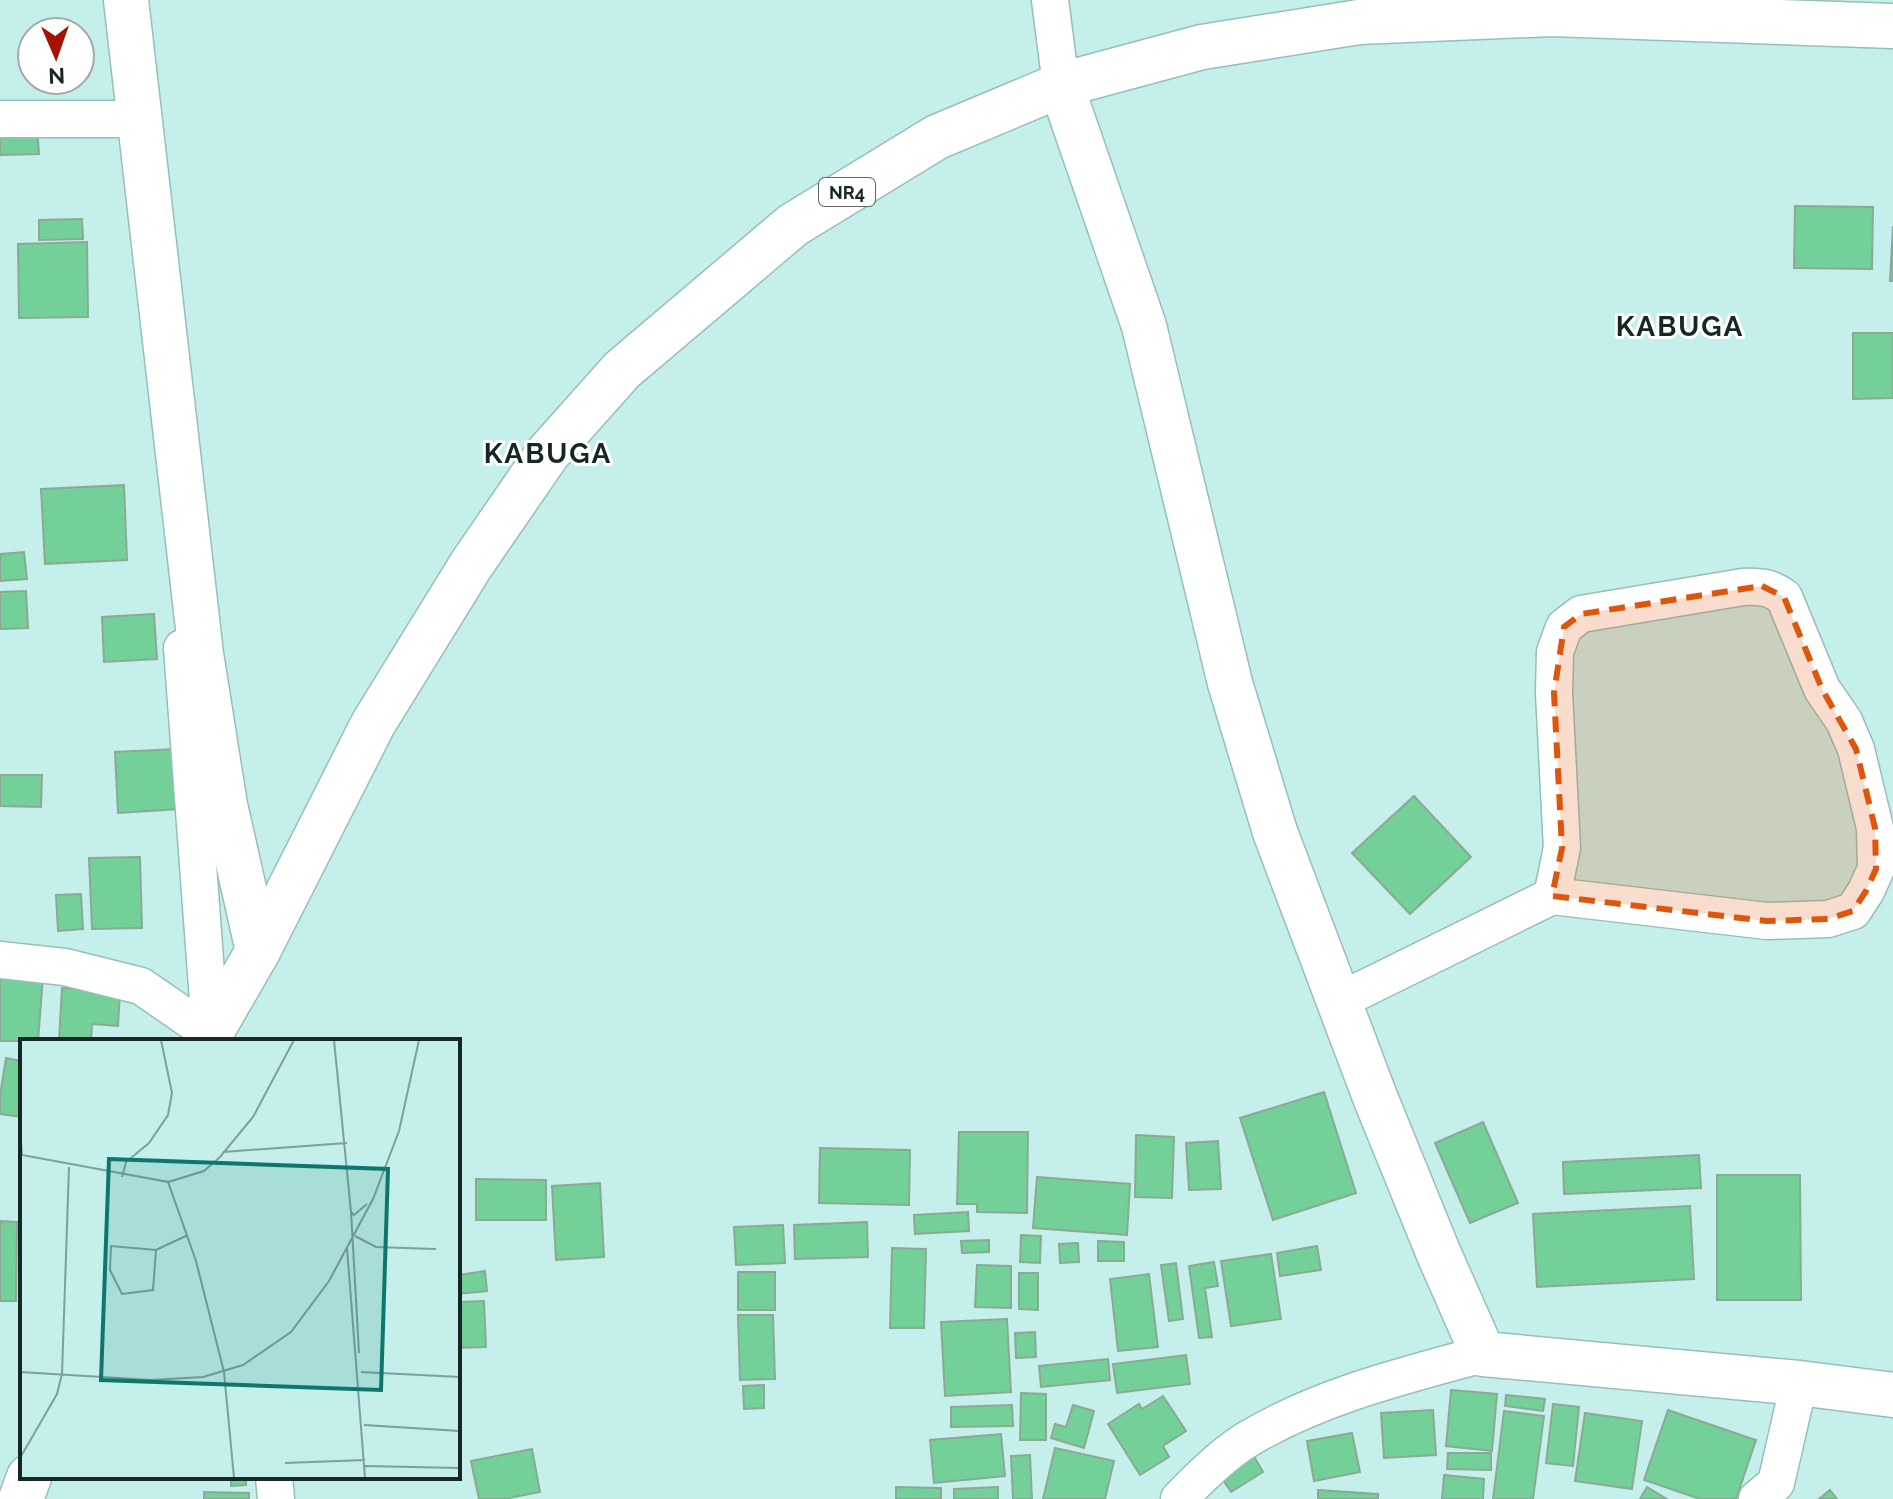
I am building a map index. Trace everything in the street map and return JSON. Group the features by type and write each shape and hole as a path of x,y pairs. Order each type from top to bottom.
{"main road":[{"path":"126,0 210,718 225,805 258,951"},
{"name":"NR4","path":"209,1038 258,951 373,724 471,565 548,453 622,370 793,225 937,137 1061,85 1202,47 1359,22 1552,14 1893,26"},
{"path":"1061,85 1144,326 1226,668 1275,832 1432,1238 1483,1354 1799,1383 1893,1395"},
{"path":"21,1499 28,1479"}],"street":[{"path":"1050,0 1061,85"},
{"path":"0,119 139,119"},
{"path":"154,247 209,1038"},
{"path":"1339,1001 1552,896 1767,921 1828,919 1853,911 1876,869 1875,828 1856,749 1844,721 1822,689 1784,597 1762,586 1743,587 1581,614 1564,627 1555,652 1554,693 1562,848 1552,896"},
{"path":"0,960 65,967 141,986 209,1038"},
{"path":"1179,1499 1245,1441 1298,1412 1483,1354"},
{"path":"1757,1499 1776,1483 1799,1383"},
{"path":"274,1479 276,1499"}],"highlighted area":[{"path":"1762,586 1784,597 1822,689 1856,749 1875,828 1876,869 1853,911 1828,919 1767,921 1552,896 1562,848 1554,693 1564,627 1581,614"}],"building":[{"path":"37,127 39,154 0,155 0,129"},
{"path":"1795,206 1873,207 1872,269 1794,268"},
{"path":"82,219 83,239 39,240 39,220"},
{"path":"1893,226 1893,281 1890,281"},
{"path":"87,242 88,317 19,318 18,244"},
{"path":"1853,333 1893,333 1893,398 1853,399"},
{"path":"124,485 127,560 45,564 41,489"},
{"path":"24,552 27,579 0,581 0,554"},
{"path":"26,591 28,628 0,629 0,592"},
{"path":"154,614 157,659 104,662 102,617"},
{"path":"177,749 180,809 118,813 115,752"},
{"path":"0,775 42,775 41,807 0,806"},
{"path":"1414,796 1471,857 1410,914 1352,853"},
{"path":"140,857 142,928 92,929 89,858"},
{"path":"81,894 83,929 58,931 56,895"},
{"path":"0,975 43,977 38,1039 0,1041"},
{"path":"62,988 120,991 118,1026 92,1024 91,1039 59,1039"},
{"path":"6,1058 20,1061 20,1117 0,1114"},
{"path":"1324,1092 1356,1193 1273,1220 1240,1118"},
{"path":"1483,1122 1518,1203 1470,1223 1435,1143"},
{"path":"959,1132 1028,1132 1027,1213 977,1212 977,1204 957,1204"},
{"path":"1136,1135 1174,1137 1172,1198 1135,1197"},
{"path":"1218,1141 1221,1189 1189,1190 1186,1143"},
{"path":"820,1148 910,1150 909,1205 819,1203"},
{"path":"1699,1155 1701,1188 1564,1194 1563,1162"},
{"path":"1717,1175 1800,1175 1801,1300 1717,1300"},
{"path":"1037,1177 1130,1184 1127,1235 1033,1228"},
{"path":"476,1179 546,1180 546,1220 476,1220"},
{"path":"600,1183 604,1257 556,1260 552,1186"},
{"path":"1690,1206 1694,1279 1537,1287 1533,1214"},
{"path":"968,1212 969,1231 915,1234 914,1215"},
{"path":"0,1221 17,1222 16,1301 0,1301"},
{"path":"867,1222 868,1257 795,1259 794,1225"},
{"path":"783,1225 785,1263 736,1265 734,1227"},
{"path":"1021,1235 1041,1236 1040,1263 1020,1262"},
{"path":"989,1240 989,1252 962,1253 961,1241"},
{"path":"1098,1241 1124,1242 1124,1261 1098,1261"},
{"path":"1078,1243 1079,1262 1060,1263 1059,1244"},
{"path":"1317,1246 1321,1270 1280,1276 1277,1253"},
{"path":"892,1248 926,1249 924,1328 890,1328"},
{"path":"1271,1254 1281,1319 1231,1326 1221,1261"},
{"path":"1214,1262 1218,1286 1205,1288 1212,1337 1199,1338 1189,1266"},
{"path":"1176,1263 1183,1319 1169,1321 1161,1265"},
{"path":"977,1265 1011,1266 1011,1308 975,1307"},
{"path":"485,1271 487,1291 460,1294 460,1275"},
{"path":"738,1272 775,1272 775,1310 738,1310"},
{"path":"1019,1273 1038,1273 1038,1310 1019,1309"},
{"path":"1149,1274 1158,1347 1118,1351 1110,1279"},
{"path":"484,1301 486,1347 460,1348 460,1302"},
{"path":"738,1315 773,1315 775,1379 740,1380"},
{"path":"1007,1319 1011,1392 945,1396 941,1322"},
{"path":"1035,1332 1036,1357 1016,1358 1015,1333"},
{"path":"1186,1355 1190,1384 1117,1393 1113,1364"},
{"path":"1108,1359 1110,1380 1041,1387 1039,1366"},
{"path":"764,1385 764,1408 744,1409 743,1386"},
{"path":"1451,1390 1497,1394 1492,1451 1446,1446"},
{"path":"1021,1393 1046,1394 1046,1440 1020,1440"},
{"path":"1506,1395 1545,1399 1543,1411 1505,1406"},
{"path":"1163,1396 1186,1431 1163,1446 1169,1457 1140,1475 1108,1424 1139,1404 1142,1409"},
{"path":"1553,1404 1579,1407 1573,1466 1546,1463"},
{"path":"1012,1405 1013,1426 951,1427 951,1407"},
{"path":"1073,1405 1094,1411 1084,1448 1051,1438 1055,1424 1066,1427"},
{"path":"1433,1410 1436,1455 1384,1458 1381,1413"},
{"path":"1668,1410 1756,1440 1736,1499 1700,1499 1644,1480"},
{"path":"1504,1411 1544,1416 1533,1499 1493,1499"},
{"path":"1585,1413 1642,1421 1632,1489 1575,1481"},
{"path":"1352,1433 1360,1472 1314,1481 1307,1441"},
{"path":"1001,1434 1005,1476 934,1483 930,1440"},
{"path":"1055,1448 1114,1461 1105,1499 1043,1499"},
{"path":"532,1449 540,1492 504,1499 479,1499 471,1461"},
{"path":"1448,1453 1491,1453 1491,1470 1447,1469"},
{"path":"1030,1455 1032,1499 1013,1499 1011,1456"},
{"path":"1253,1455 1263,1472 1231,1492 1220,1475"},
{"path":"1444,1475 1484,1479 1483,1499 1442,1499"},
{"path":"231,1479 246,1479 246,1485 231,1486"},
{"path":"896,1487 941,1488 941,1499 896,1499"},
{"path":"998,1487 998,1499 954,1499 954,1489"},
{"path":"1647,1487 1667,1499 1640,1499"},
{"path":"1318,1490 1378,1494 1378,1499 1318,1499"},
{"path":"1830,1490 1837,1499 1819,1499"},
{"path":"204,1492 249,1493 249,1499 204,1499"}],"district":[{"name":"KABUGA","path":"1680,326"},
{"name":"KABUGA","path":"548,453"}]}
